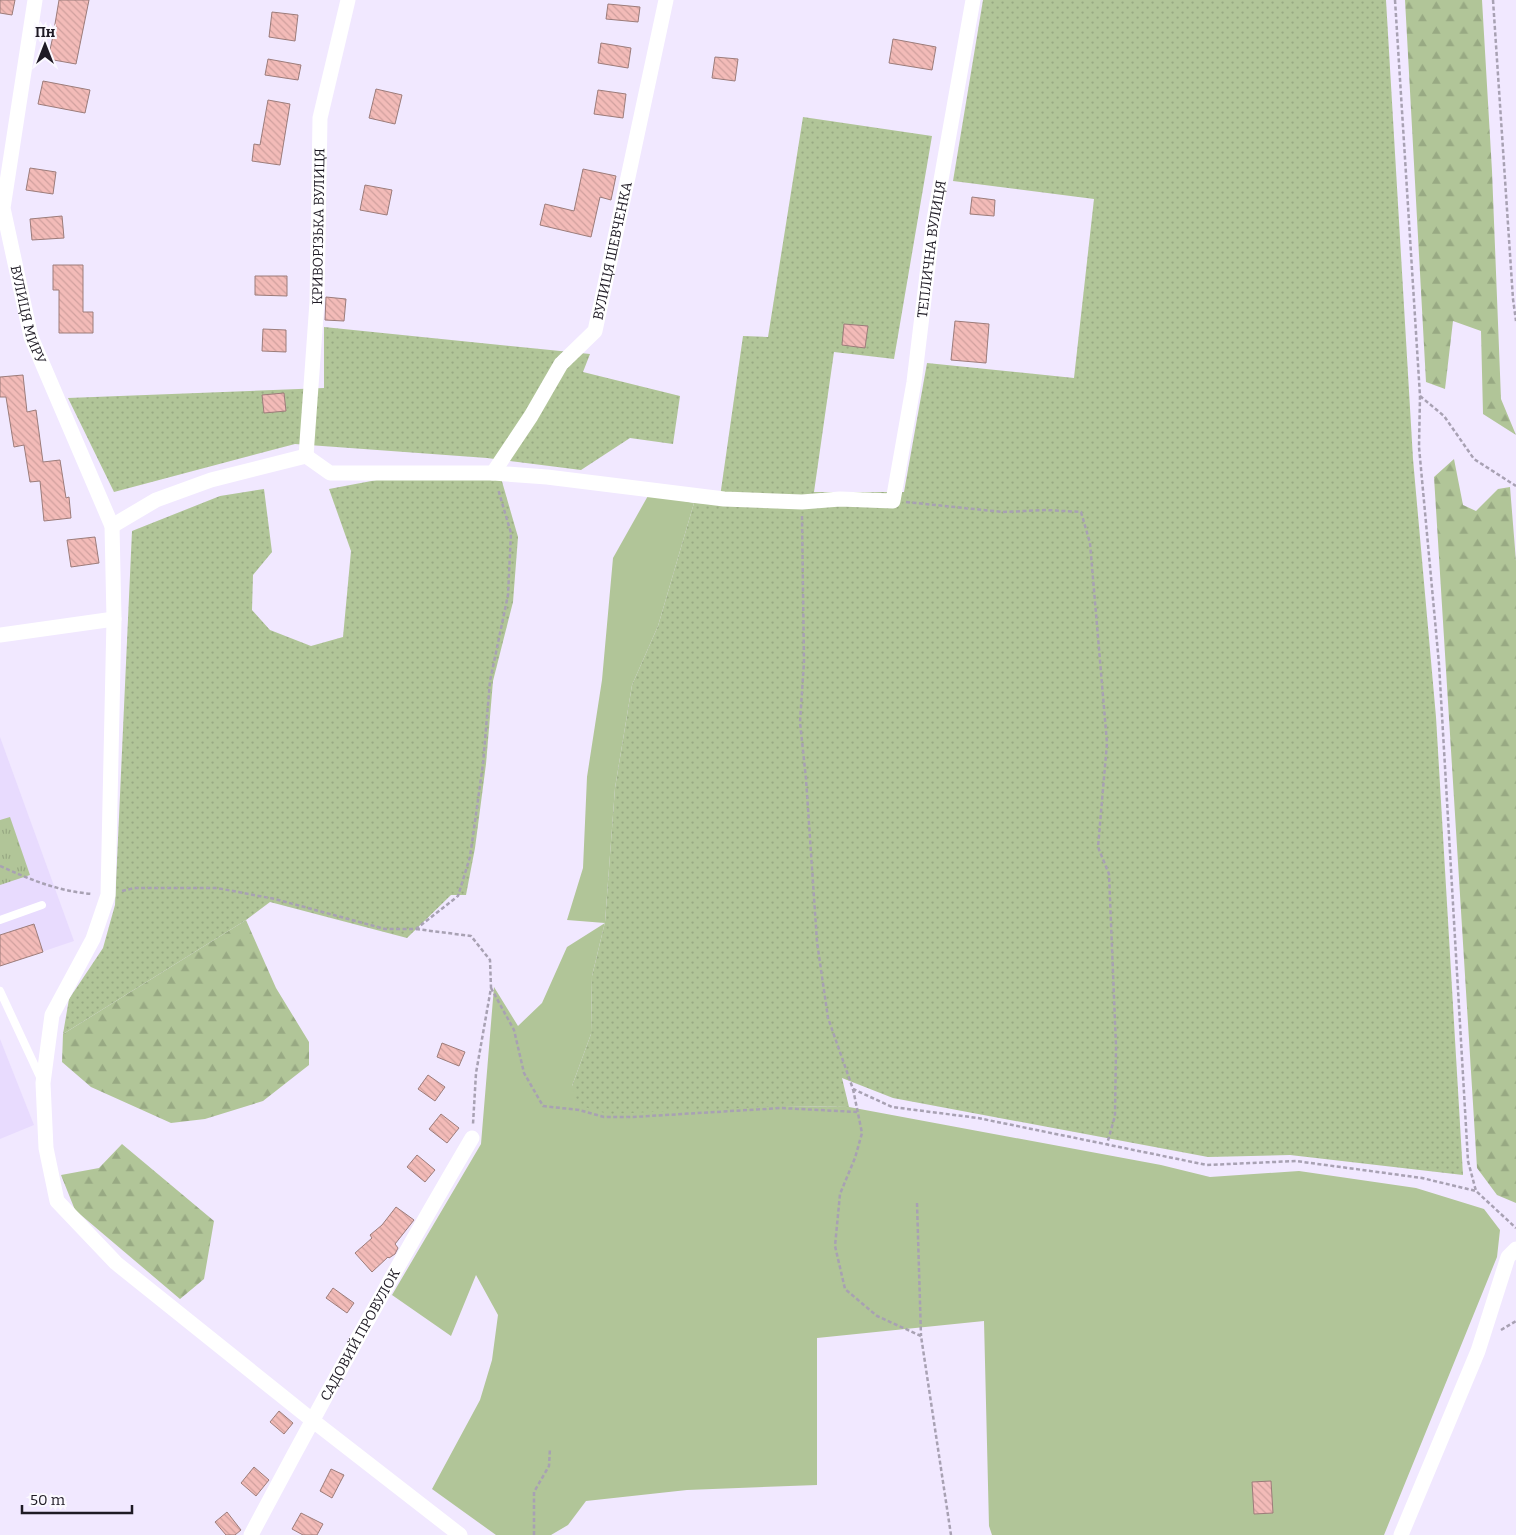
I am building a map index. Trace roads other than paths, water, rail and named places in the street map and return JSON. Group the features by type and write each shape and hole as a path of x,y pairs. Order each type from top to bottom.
{"street":[{"name":"ВУЛИЦЯ МИРУ","path":"35,0 3,208 31,337 112,526 114,619 108,896 93,939 52,1015 43,1083 46,1148 57,1201 116,1263 312,1420 460,1535"},
{"name":"КРИВОРІЗЬКА ВУЛИЦЯ","path":"306,456 317,302 320,118 348,0"},
{"name":"ВУЛИЦЯ ШЕВЧЕНКА","path":"493,473 531,416 561,364 595,331 666,0"},
{"name":"ТЕПЛИЧНА ВУЛИЦЯ","path":"493,473 547,477 724,499 802,502 840,499 893,501 914,382 933,225 973,0"},
{"path":"112,526 156,500 211,480 306,456 330,473 493,473"},
{"path":"0,635 114,619"},
{"name":"САДОВИЙ ПРОВУЛОК","path":"251,1535 408,1246 472,1138"},
{"path":"1401,1535 1478,1351 1508,1257 1516,1249"}],"lane":[{"path":"0,920 42,904"},
{"path":"0,991 43,1083"}]}
